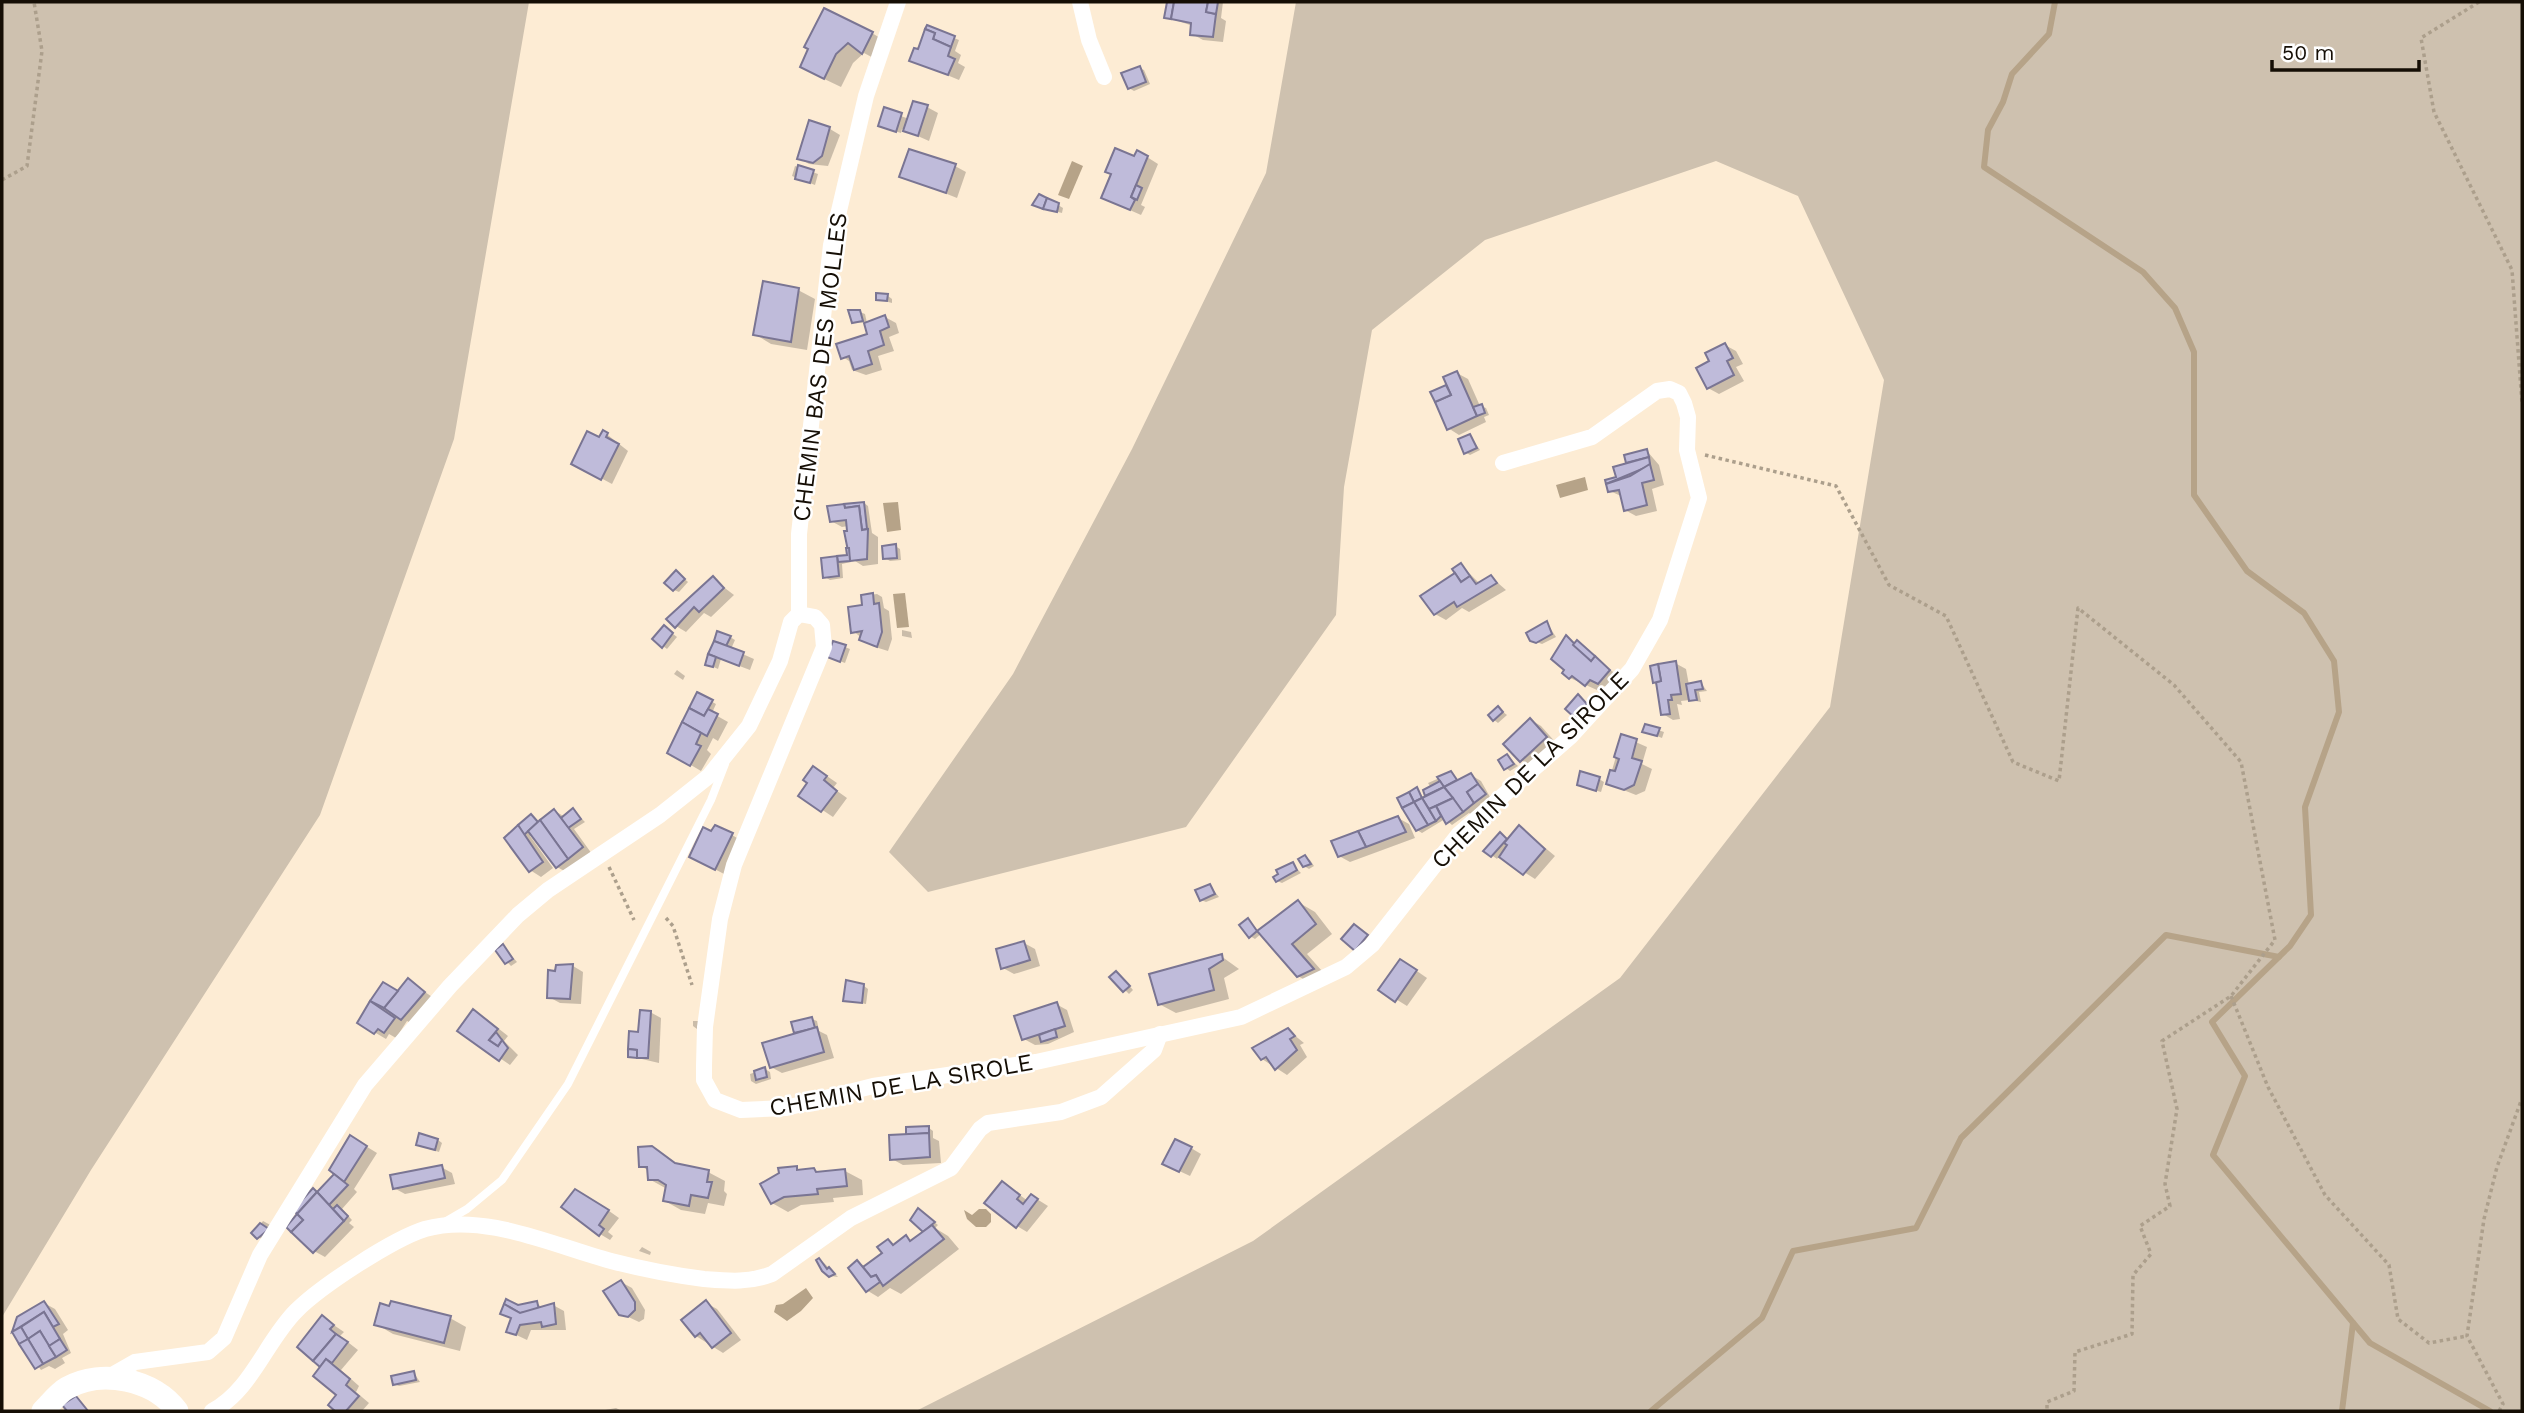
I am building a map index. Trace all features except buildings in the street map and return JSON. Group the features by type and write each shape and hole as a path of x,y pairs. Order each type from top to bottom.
{"street":[{"name":"CHEMIN BAS DES MOLLES","path":"799,614 799,541 831,245 866,96 898,2"},
{"path":"1080,2 1089,40 1104,78"},
{"name":"CHEMIN DE LA SIROLE","path":"799,614 815,617 822,625 824,647 734,865 720,919 705,1027 704,1080 715,1100 741,1110 786,1108 873,1086 1036,1062 1241,1017 1346,967 1372,945 1459,834 1570,737 1632,669 1660,620 1679,552 1699,498 1687,450 1688,417 1679,393 1670,389 1657,391 1592,437 1536,456 1503,463"},
{"path":"43,1411 67,1388 107,1378 135,1362 208,1352 224,1338 260,1255 365,1085 450,986 518,915 548,890 660,815 709,776 749,726 779,661 791,622 799,614"},
{"path":"212,1411 231,1398 296,1311 393,1242 439,1226 489,1228 654,1272 742,1282 758,1279 772,1274 851,1218 951,1168 979,1129 988,1123 1061,1112 1101,1097 1154,1050 1160,1034"},
{"path":"107,1378 145,1384 169,1399 177,1411"}],"lane":[{"path":"439,1226 481,1199 519,1158 568,1084 711,800 731,748"}],"path":[{"path":"2,180 27,166 42,51 34,2"},
{"path":"2479,2 2421,38 2434,112 2512,270 2522,403"},
{"path":"1687,450 1836,486 1889,585 1946,616 2013,762 2059,781 2078,608 2174,685 2241,761 2275,940 2231,996 2162,1041 2177,1109 2165,1184 2170,1206 2140,1226 2151,1254 2133,1275 2132,1334 2075,1352 2074,1391 2047,1402 2047,1411"},
{"path":"596,857 614,873 641,939"},
{"path":"657,907 673,926 693,987"},
{"path":"2231,996 2268,1087 2325,1195 2389,1265 2398,1320 2429,1343 2467,1336"},
{"path":"2499,1411 2503,1404 2467,1336 2484,1219 2497,1167 2521,1101 2522,1106"}],"shaded area":[{"path":"2,2 529,2 454,439 320,815 91,1170 2,1317"},
{"path":"1296,2 2522,2 2522,1411 916,1411 1253,1241 1620,978 1830,707 1884,380 1798,196 1716,161 1485,240 1372,330 1344,487 1336,615 1186,827 928,892 889,852 1013,674 1132,449 1266,173"},
{"path":"1072,161 1083,166 1069,199 1058,195"},
{"path":"1585,477 1588,490 1560,498 1556,485"},
{"path":"898,502 901,530 887,532 883,503"},
{"path":"905,593 909,627 897,628 893,594"},
{"path":"979,1209 986,1209 991,1214 991,1222 986,1227 976,1227 967,1219 964,1210 972,1215"},
{"path":"806,1288 813,1298 801,1311 787,1321 774,1312 776,1305 783,1304"}],"waterway":[{"path":"2055,2 2049,34 2012,74 2003,102 1988,130 1984,167 2143,272 2175,308 2194,352 2194,495 2247,571 2304,613 2334,661 2339,712 2305,807 2311,915 2290,946 2212,1022 2245,1076 2213,1155 2370,1343 2490,1411"},
{"path":"1651,1411 1762,1318 1793,1251 1916,1228 1961,1138 2166,935 2279,957"},
{"path":"2342,1411 2353,1323"}]}
